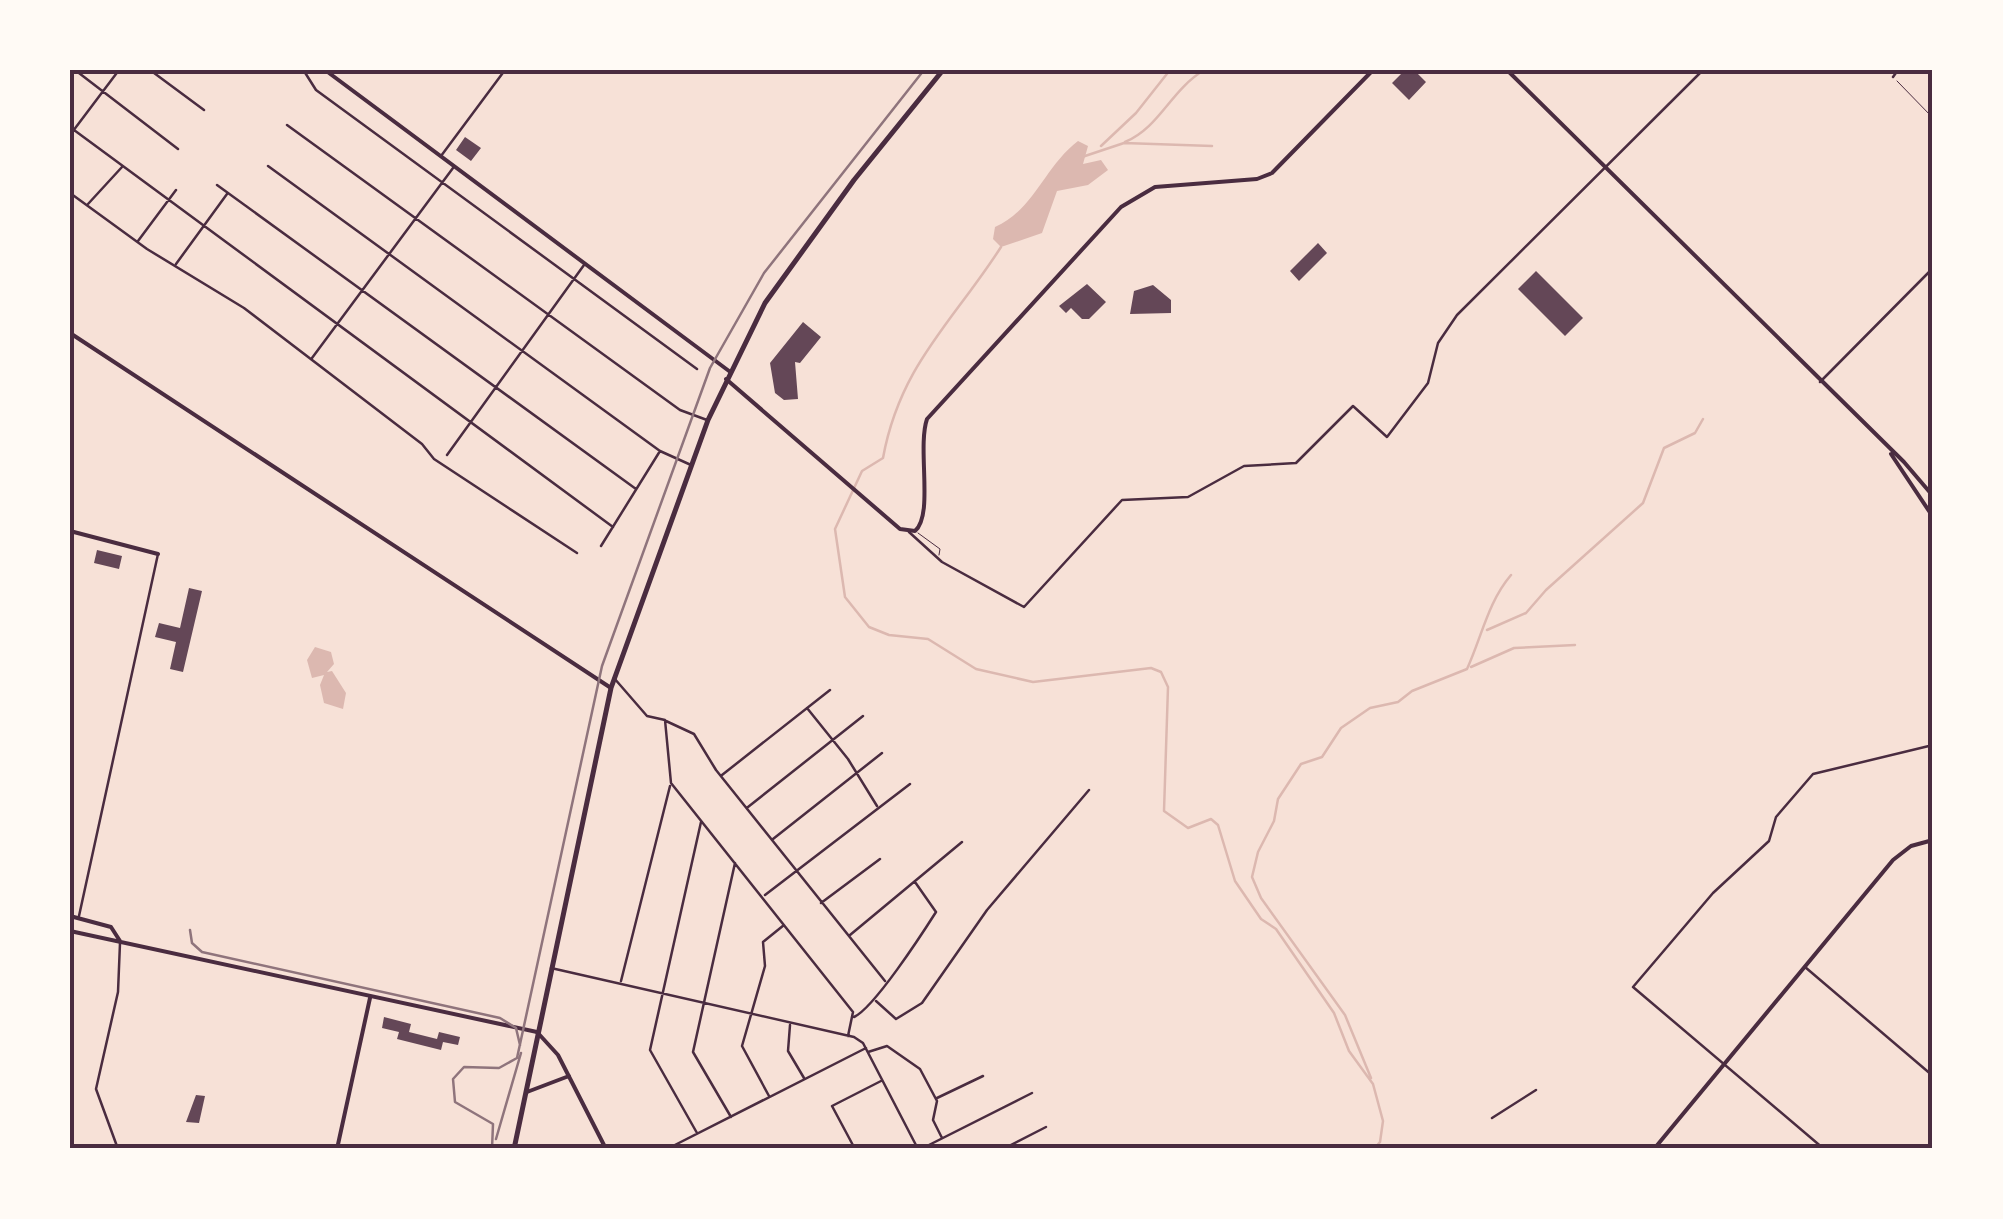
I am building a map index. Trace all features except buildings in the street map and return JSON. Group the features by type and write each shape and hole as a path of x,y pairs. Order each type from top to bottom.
{"main road":[{"path":"514,1149 611,688 708,420 729,371 792,264 943,70"}],"street":[{"path":"72,70 178,149"},
{"path":"70,135 119,70"},
{"path":"150,70 204,110"},
{"path":"326,70 729,371"},
{"path":"440,157 505,70"},
{"path":"912,532 924,519 921,443 927,420 1122,207 1155,187 1257,180 1272,172 1373,70"},
{"path":"1507,70 1933,496"},
{"path":"726,379 937,557 991,592 1024,607 1122,500 1188,497 1244,466 1296,463 1353,406 1387,436 1428,383 1438,344 1457,316 1702,70"},
{"path":"1893,77 1898,70"},
{"path":"304,71 316,90 697,369"},
{"path":"288,125 680,410 708,420"},
{"path":"74,130 613,527"},
{"path":"88,204 123,166"},
{"path":"268,166 660,451 690,466"},
{"path":"312,358 454,166"},
{"path":"217,185 636,489"},
{"path":"137,242 176,190"},
{"path":"176,264 228,192"},
{"path":"70,193 312,358 346,389 422,444 434,459 577,553"},
{"path":"446,455 584,264"},
{"path":"1820,382 1933,268"},
{"path":"70,333 611,688"},
{"path":"601,546 660,451"},
{"path":"1890,452 1933,517"},
{"path":"70,531 158,554 78,918"},
{"path":"614,678 647,716 694,734 721,776 884,981"},
{"path":"721,776 830,690"},
{"path":"805,706 830,742 841,749 878,807"},
{"path":"747,808 863,716"},
{"path":"620,982 671,782 665,720"},
{"path":"1824,1149 1633,988 1713,893 1769,842 1776,817 1813,774 1933,745"},
{"path":"772,840 882,753"},
{"path":"671,782 852,1012 848,1036"},
{"path":"764,896 910,784"},
{"path":"876,1001 896,1019 922,1003 987,910 1090,790"},
{"path":"697,1133 650,1050 702,820"},
{"path":"1654,1149 1893,860 1911,846 1933,840"},
{"path":"848,936 962,842"},
{"path":"821,903 880,859"},
{"path":"731,1117 693,1052 736,860"},
{"path":"851,1018 876,1001 884,981 936,912 916,882"},
{"path":"70,916 111,927 120,942 115,1011 96,1089 118,1149"},
{"path":"769,1097 742,1046 765,966 764,942 784,925"},
{"path":"70,931 537,1032 570,1076 606,1149"},
{"path":"1804,966 1933,1076"},
{"path":"550,968 848,1036 867,1050 919,1149 1032,1094"},
{"path":"337,1149 370,998"},
{"path":"790,1023 788,1052 805,1079"},
{"path":"667,1149 867,1050 891,1048 920,1069 936,1098 933,1120 942,1138"},
{"path":"527,1092 570,1076"},
{"path":"936,1098 984,1076"},
{"path":"854,1149 832,1106 882,1080"},
{"path":"1492,1118 1536,1090"},
{"path":"1003,1149 1046,1127"}],"lane":[{"path":"912,532 940,549 937,557"}],"path":[{"path":"1893,77 1933,118"}],"shaded area":[{"path":"1078,141 1088,146 1083,164 1101,160 1108,170 1088,185 1057,191 1042,233 1001,247 993,239 995,227 1020,210"},
{"path":"315,647 331,652 334,664 327,672 332,671 346,693 343,709 324,703 320,685 324,675 312,678 307,660"}],"waterway":[{"path":"1101,146 1136,113 1170,70"},
{"path":"1125,142 1147,127 1204,70"},
{"path":"1082,157 1124,143 1212,146"},
{"path":"1001,247 915,370 891,425 883,458 862,471 835,529 845,597 869,627 889,635 928,639 976,669 1033,682 1151,668 1161,672 1168,687 1164,811 1188,828 1211,819 1218,825 1235,881 1261,919 1276,929 1334,1013 1349,1051 1373,1084 1383,1121 1380,1142 1374,1149"},
{"path":"1487,630 1526,613 1546,590 1643,503 1664,448 1695,433 1703,419"},
{"path":"1371,1078 1345,1015 1261,898 1252,877 1258,852 1274,821 1278,799 1301,764 1322,757 1341,728 1370,708 1398,702 1412,691 1467,669 1491,608 1511,575"},
{"path":"1471,667 1514,648 1575,645"}],"tram line":[{"path":"492,1149 493,1124 455,1102 453,1079 464,1067 499,1068 517,1058 602,666 710,368 764,273 924,70"},
{"path":"190,930 192,943 202,952 500,1018 516,1028 520,1045"},
{"path":"496,1139 521,1053"}]}
